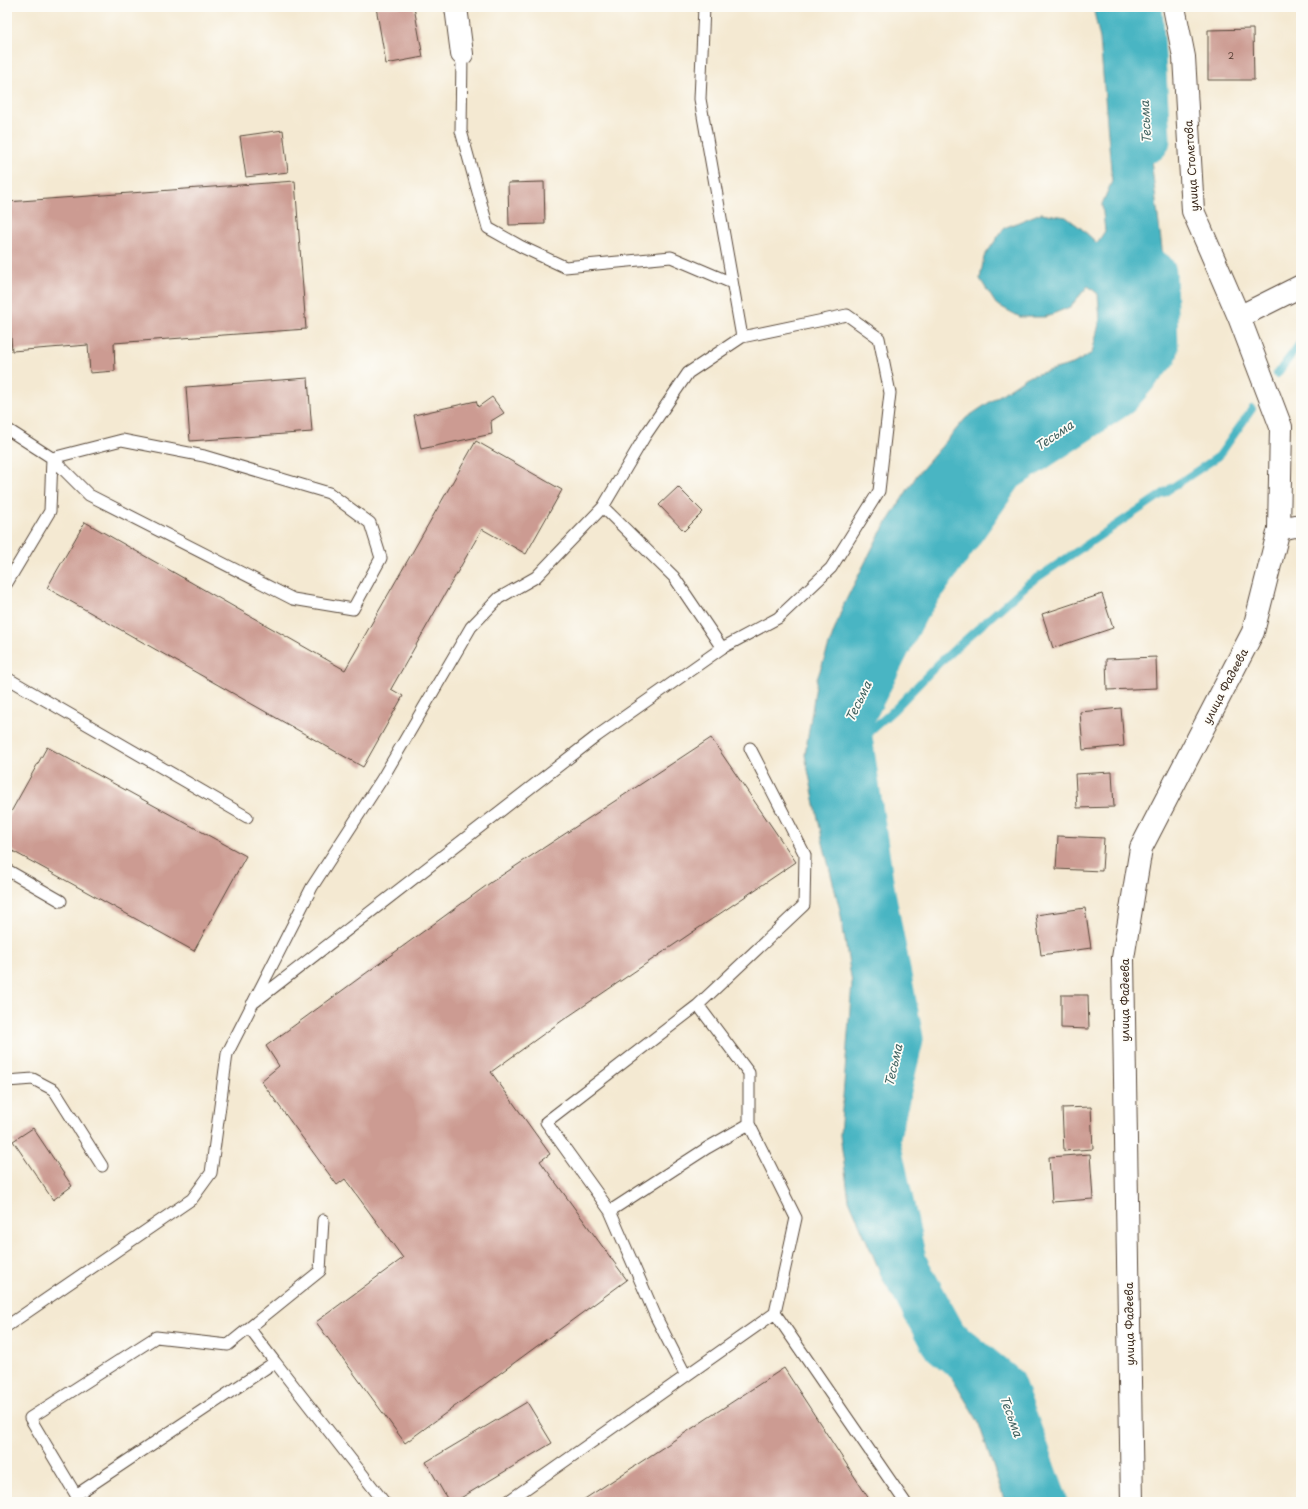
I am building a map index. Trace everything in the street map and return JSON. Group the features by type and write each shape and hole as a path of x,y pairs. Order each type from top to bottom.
{"street":[{"path":"456,7 462,54"},
{"name":"улица Столетова","path":"1174,7 1184,57 1193,211 1240,317 1281,427 1279,529"},
{"path":"1240,317 1301,286"},
{"path":"1279,529 1301,525"},
{"name":"улица Фадеева","path":"1132,1502 1123,958 1141,848 1253,632 1279,529"}],"lane":[{"path":"704,7 700,99 742,337"},
{"path":"462,54 461,131 488,228 522,247 565,267 671,257 732,284"},
{"path":"7,1326 192,1199 211,1173 227,1054 252,1004 312,887 382,779 471,628 499,598 536,577 603,507 645,436 688,373 742,337 847,315 879,338 890,393 879,491 831,568 778,618 722,648 597,736 252,1004"},
{"path":"7,429 52,458 89,495 293,599 353,609 381,558 370,523 329,493 204,456 122,440 52,458"},
{"path":"7,583 50,511 52,458"},
{"path":"603,507 674,577 722,648"},
{"path":"7,678 247,817"},
{"path":"686,1376 656,1317 610,1211 546,1122 698,1004 804,905 805,855 750,748"},
{"path":"7,870 61,901"},
{"path":"507,1502 775,1313 796,1218 749,1124 749,1073 698,1004"},
{"path":"7,1081 33,1079 54,1090 102,1166"},
{"path":"610,1211 707,1148 749,1124"},
{"path":"275,1362 76,1498 30,1418 156,1337 228,1345 320,1271 323,1220"},
{"path":"775,1313 905,1502"},
{"path":"249,1328 384,1502"}],"water":[{"path":"1093,7 1129,7 1145,88 1152,168 1168,297 1159,334 1123,380 1048,414 990,458 891,602 864,677 843,783 858,847 879,907 886,966 884,1022 874,1094 876,1184 897,1260 930,1315 963,1347 985,1373 1020,1447 1040,1502 1005,1502 978,1421 941,1360 913,1329 884,1281 849,1200 840,1135 852,983 840,910 823,843 805,755 817,679 843,606 879,535 917,475 966,418 1027,377 1073,364 1092,353 1100,320 1098,294 1088,286 1070,307 1045,317 1020,317 996,304 980,279 984,257 1004,228 1041,213 1066,217 1097,243 1105,231 1102,204 1112,181 1100,39"}],"building":[{"path":"376,7 414,7 423,57 386,64"},
{"path":"1253,29 1254,80 1208,80 1208,30"},
{"path":"283,130 288,172 246,177 240,136"},
{"path":"295,181 306,329 114,343 115,371 90,373 88,345 12,351 7,284 7,202"},
{"path":"544,182 545,224 509,225 508,183"},
{"path":"308,378 312,432 190,441 186,387"},
{"path":"492,397 504,413 491,421 492,434 421,449 414,415 476,401 478,407"},
{"path":"476,441 562,490 526,554 482,529 391,689 403,696 363,767 47,588 85,522 345,670"},
{"path":"678,487 703,512 684,531 659,505"},
{"path":"1102,594 1113,628 1053,648 1042,614"},
{"path":"1156,657 1157,688 1107,690 1106,659"},
{"path":"1121,708 1124,746 1083,750 1080,712"},
{"path":"711,738 796,862 563,1020 491,1072 550,1154 540,1161 627,1280 405,1443 316,1322 403,1258 345,1179 337,1185 261,1081 279,1066 266,1046 490,883"},
{"path":"47,747 246,856 194,951 7,848 7,819"},
{"path":"1112,772 1114,807 1077,808 1075,774"},
{"path":"1058,836 1104,838 1102,871 1056,869"},
{"path":"1085,908 1091,948 1041,955 1036,915"},
{"path":"1061,995 1088,995 1089,1029 1061,1028"},
{"path":"1091,1107 1093,1149 1064,1151 1062,1108"},
{"path":"33,1128 72,1186 53,1200 13,1141"},
{"path":"1090,1154 1093,1199 1052,1202 1049,1157"},
{"path":"784,1368 871,1502 580,1502"},
{"path":"527,1402 552,1443 454,1502 449,1502 426,1462"}],"waterway":[{"name":"Тесьма","path":"1138,7 1146,139"},
{"name":"Тесьма","path":"1043,1502 1001,1387 944,1340 903,1265 875,1139 899,1039 870,888 846,724 905,607 1002,469 1117,393 1154,350 1152,274"},
{"path":"1277,374 1301,342"},
{"path":"850,749 894,710 939,663 1028,584 1219,456 1252,409"}]}
